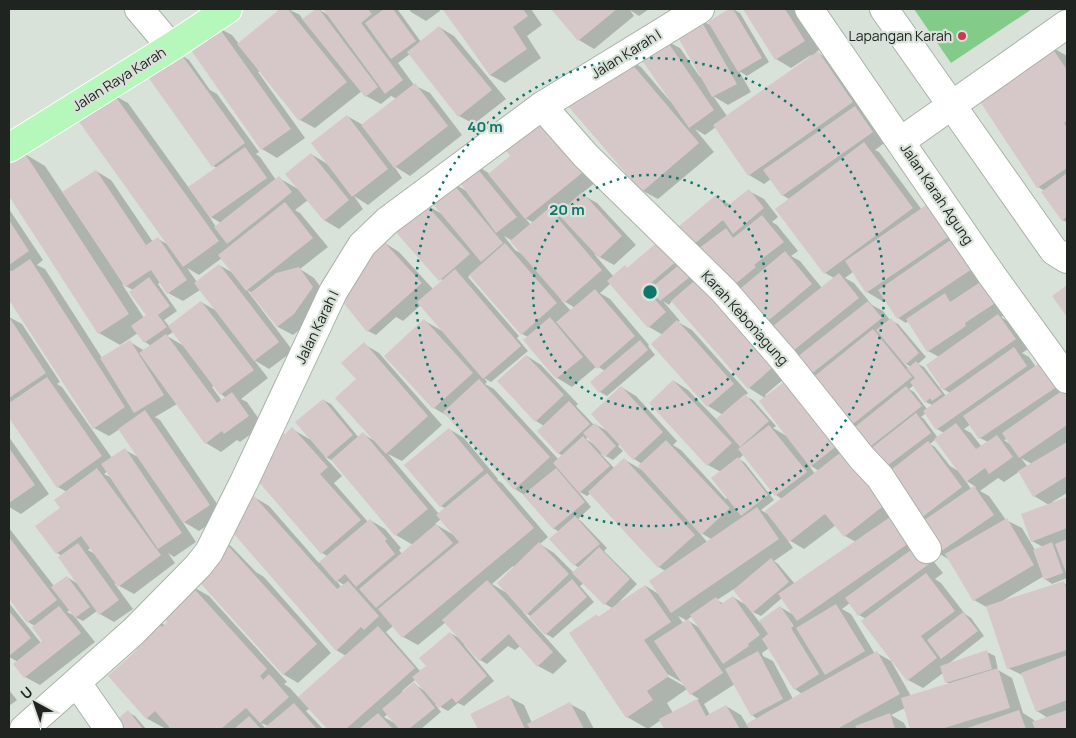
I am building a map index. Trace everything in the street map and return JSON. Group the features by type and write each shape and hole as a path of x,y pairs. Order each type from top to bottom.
{"main road":[{"name":"Jalan Raya Karah","path":"10,144 171,47 228,9"}],"street":[{"path":"139,9 171,47"},
{"name":"Jalan Karah I","path":"24,729 134,631 198,566 209,552 333,292 362,246 388,221 542,106 700,9"},
{"name":"Jalan Karah Agung","path":"809,9 991,274 1067,379"},
{"path":"884,9 1054,251 1067,259"},
{"path":"901,141 1067,24"},
{"name":"Karah Kebonagung","path":"542,106 586,156 724,291 778,353 862,458 880,477 927,549"},
{"path":"77,683 109,729"}],"green space":[{"name":"Lapangan Karah","path":"914,9 1032,9 951,63"}],"building":[{"path":"280,9 288,9 347,82 299,121 237,44"},
{"path":"316,9 319,9 378,87 365,97 302,19"},
{"path":"323,9 368,9 372,14 361,23 403,80 385,94"},
{"path":"384,9 393,9 416,41 391,59 365,23"},
{"path":"523,9 528,16 513,27 527,49 490,75 443,10"},
{"path":"551,9 617,9 578,41"},
{"path":"729,9 733,9 762,58 738,72 708,22"},
{"path":"743,9 785,9 805,41 775,60"},
{"path":"699,17 737,84 712,97 675,32"},
{"path":"217,25 291,129 261,150 188,46"},
{"path":"439,26 492,90 458,117 407,52"},
{"path":"665,38 714,110 689,128 639,56"},
{"path":"1050,45 1067,70 1067,121 1064,123 1067,128 1067,168 1037,188 975,94"},
{"path":"818,51 853,102 748,176 713,125"},
{"path":"181,54 245,143 212,167 148,77"},
{"path":"626,57 699,143 642,192 568,106"},
{"path":"415,83 448,126 394,168 361,125"},
{"path":"113,93 219,241 183,267 77,119"},
{"path":"855,106 873,132 782,196 763,170"},
{"path":"347,115 388,169 352,197 311,143"},
{"path":"535,116 582,173 525,219 488,174 510,156 500,143"},
{"path":"864,142 913,208 824,274 775,209"},
{"path":"245,147 267,178 210,218 188,187"},
{"path":"24,152 129,314 98,334 9,196 9,163"},
{"path":"311,153 349,200 324,221 285,174"},
{"path":"472,162 517,217 496,233 455,176"},
{"path":"96,170 146,245 158,237 187,280 167,294 151,270 125,287 62,192"},
{"path":"1067,173 1067,216 1062,221 1041,192"},
{"path":"279,176 292,192 227,244 214,227"},
{"path":"450,180 503,243 481,262 428,198"},
{"path":"749,189 764,208 733,234 723,220 693,245 678,227 716,195 726,207"},
{"path":"582,192 622,236 599,258 558,214"},
{"path":"423,201 470,254 439,281 392,228"},
{"path":"932,201 954,233 866,293 845,261"},
{"path":"285,202 313,238 246,291 218,255"},
{"path":"549,208 602,270 564,303 510,241"},
{"path":"762,215 784,242 754,265 756,267 729,289 698,249 726,228 733,238"},
{"path":"9,220 29,251 9,265"},
{"path":"955,237 975,267 897,319 878,290"},
{"path":"660,240 678,260 645,288 666,312 648,328 607,281 625,265 627,268"},
{"path":"384,242 422,283 367,332 338,296"},
{"path":"505,243 557,303 521,335 469,275"},
{"path":"785,251 812,284 762,326 734,294"},
{"path":"30,259 125,407 93,429 9,300 9,273"},
{"path":"219,264 279,342 254,361 194,283"},
{"path":"680,264 691,276 660,301 650,289"},
{"path":"299,267 313,287 294,314 277,327 250,293 276,273"},
{"path":"455,269 521,346 483,379 417,302"},
{"path":"839,273 859,298 788,355 768,330"},
{"path":"701,275 778,363 748,389 671,301"},
{"path":"149,277 170,306 158,315 167,327 144,343 131,326 146,315 129,292"},
{"path":"988,277 1003,298 965,323 966,326 927,352 906,319 945,293 950,302"},
{"path":"1067,285 1067,317 1052,296"},
{"path":"595,289 635,336 597,369 556,322"},
{"path":"201,301 254,370 220,395 168,326"},
{"path":"868,301 882,318 806,378 792,361"},
{"path":"998,314 1016,339 943,390 926,365"},
{"path":"9,317 46,373 9,398"},
{"path":"550,317 583,357 556,379 523,340"},
{"path":"891,318 919,353 905,365 876,330"},
{"path":"424,319 473,373 433,409 384,356"},
{"path":"677,320 734,384 707,407 651,344"},
{"path":"873,329 912,377 844,431 806,383"},
{"path":"166,334 217,403 232,392 249,416 224,434 222,431 205,444 139,353"},
{"path":"130,340 164,395 134,413 100,358"},
{"path":"640,340 648,350 599,393 590,382"},
{"path":"364,342 428,416 386,454 335,398 356,379 341,363"},
{"path":"1014,347 1027,366 936,430 923,411"},
{"path":"526,355 564,395 535,422 497,381"},
{"path":"1044,360 1061,384 979,439 963,416"},
{"path":"916,361 942,394 932,401 930,398 925,403 910,382 915,378 907,369"},
{"path":"792,376 843,441 810,467 759,401"},
{"path":"47,377 102,456 57,488 9,418 9,403"},
{"path":"479,379 550,457 514,490 443,412"},
{"path":"673,380 732,443 707,466 649,403"},
{"path":"621,386 663,432 633,460 591,414"},
{"path":"906,386 922,406 862,453 846,434"},
{"path":"1063,390 1067,396 1067,425 1019,458 1002,433"},
{"path":"745,394 769,421 740,447 716,419"},
{"path":"323,399 353,435 326,458 295,422"},
{"path":"569,401 590,424 558,454 537,431"},
{"path":"145,410 210,505 183,523 118,429"},
{"path":"916,413 931,433 879,472 865,453"},
{"path":"595,423 616,446 605,457 583,433"},
{"path":"956,423 976,449 997,435 1013,457 989,474 985,468 966,482 934,439"},
{"path":"769,425 807,472 775,496 738,449"},
{"path":"292,427 328,467 320,474 361,520 321,554 251,473 279,431 285,434"},
{"path":"449,428 484,470 440,507 404,465"},
{"path":"363,432 428,509 395,536 331,460"},
{"path":"583,436 610,466 579,493 553,463"},
{"path":"666,440 730,508 701,535 638,466"},
{"path":"928,441 962,487 917,521 883,476"},
{"path":"1067,442 1067,476 1033,497 1018,471"},
{"path":"849,446 891,500 844,537 825,514 789,542 765,511"},
{"path":"9,448 35,485 9,503"},
{"path":"125,448 182,533 158,549 101,464"},
{"path":"738,457 768,495 741,516 711,478"},
{"path":"624,458 695,535 658,568 588,492"},
{"path":"97,468 161,555 118,587 81,536 56,554 35,526 60,508 54,500"},
{"path":"556,468 585,502 553,529 523,495"},
{"path":"487,473 534,528 402,638 378,609 459,542 436,515"},
{"path":"974,486 994,515 937,554 917,525"},
{"path":"254,496 337,589 348,581 379,616 364,630 361,627 336,651 226,525"},
{"path":"1067,497 1067,528 1031,542 1021,514"},
{"path":"757,507 779,539 671,613 649,581"},
{"path":"893,515 912,541 797,621 778,594"},
{"path":"575,516 600,544 574,566 549,539"},
{"path":"1007,518 1034,565 973,601 945,554"},
{"path":"370,519 387,539 385,541 395,554 356,587 345,574 336,582 319,562"},
{"path":"436,524 453,543 376,608 359,589"},
{"path":"9,537 57,600 27,623 9,599"},
{"path":"1067,539 1067,575 1055,544"},
{"path":"223,540 317,644 283,675 193,575"},
{"path":"539,542 569,574 526,615 497,583"},
{"path":"1052,542 1063,573 1044,580 1033,550"},
{"path":"78,543 119,600 99,615 58,557"},
{"path":"599,547 630,579 604,605 572,573"},
{"path":"915,547 929,564 858,616 845,598"},
{"path":"771,558 789,582 752,613 733,590"},
{"path":"926,573 955,611 921,636 937,658 907,681 861,621"},
{"path":"67,576 90,607 75,618 51,587"},
{"path":"572,579 587,597 545,635 529,617"},
{"path":"487,580 553,652 537,667 509,634 479,661 442,620"},
{"path":"1064,581 1067,591 1067,650 1007,669 986,606"},
{"path":"188,582 267,669 260,676 263,680 269,674 289,697 260,723 246,708 221,729 171,729 155,711 146,719 108,676 137,650 130,641 154,618 162,627 167,622 159,612"},
{"path":"645,585 671,622 644,640 669,676 647,691 653,700 626,718 569,633 597,614 598,617"},
{"path":"733,596 760,635 748,644 749,646 723,664 690,615 716,597 721,604"},
{"path":"836,604 865,651 825,675 796,628"},
{"path":"59,606 81,633 24,678 13,664 42,641 32,627"},
{"path":"780,606 794,626 791,628 819,674 794,690 762,639 768,634 759,621"},
{"path":"9,611 31,638 9,656"},
{"path":"963,612 978,631 941,659 927,640"},
{"path":"688,619 723,673 690,695 654,641"},
{"path":"378,626 415,668 346,729 327,729 298,697"},
{"path":"450,632 487,676 456,703 452,698 439,708 412,677 426,666 419,658"},
{"path":"987,650 992,669 945,683 940,666"},
{"path":"758,651 783,699 751,716 725,669"},
{"path":"877,651 900,694 837,729 749,729 746,724"},
{"path":"1067,655 1067,700 1036,712 1021,673"},
{"path":"998,668 1010,708 941,729 910,729 901,698"},
{"path":"414,682 435,708 409,729 399,729 382,709"},
{"path":"509,695 525,729 478,729 470,714"},
{"path":"697,699 706,716 726,705 740,729 664,729 659,719"},
{"path":"570,702 584,729 530,729 527,724"},
{"path":"294,703 316,728 263,729"},
{"path":"128,710 143,729 114,729 111,725"},
{"path":"1019,710 1026,729 965,729"},
{"path":"1067,710 1067,729 1035,729 1032,722"},
{"path":"378,713 393,729 359,729"},
{"path":"890,713 895,729 857,729 855,726"},
{"path":"249,716 261,729 234,729"}],"place":[{"name":"Lapangan Karah","path":"962,36"}]}
